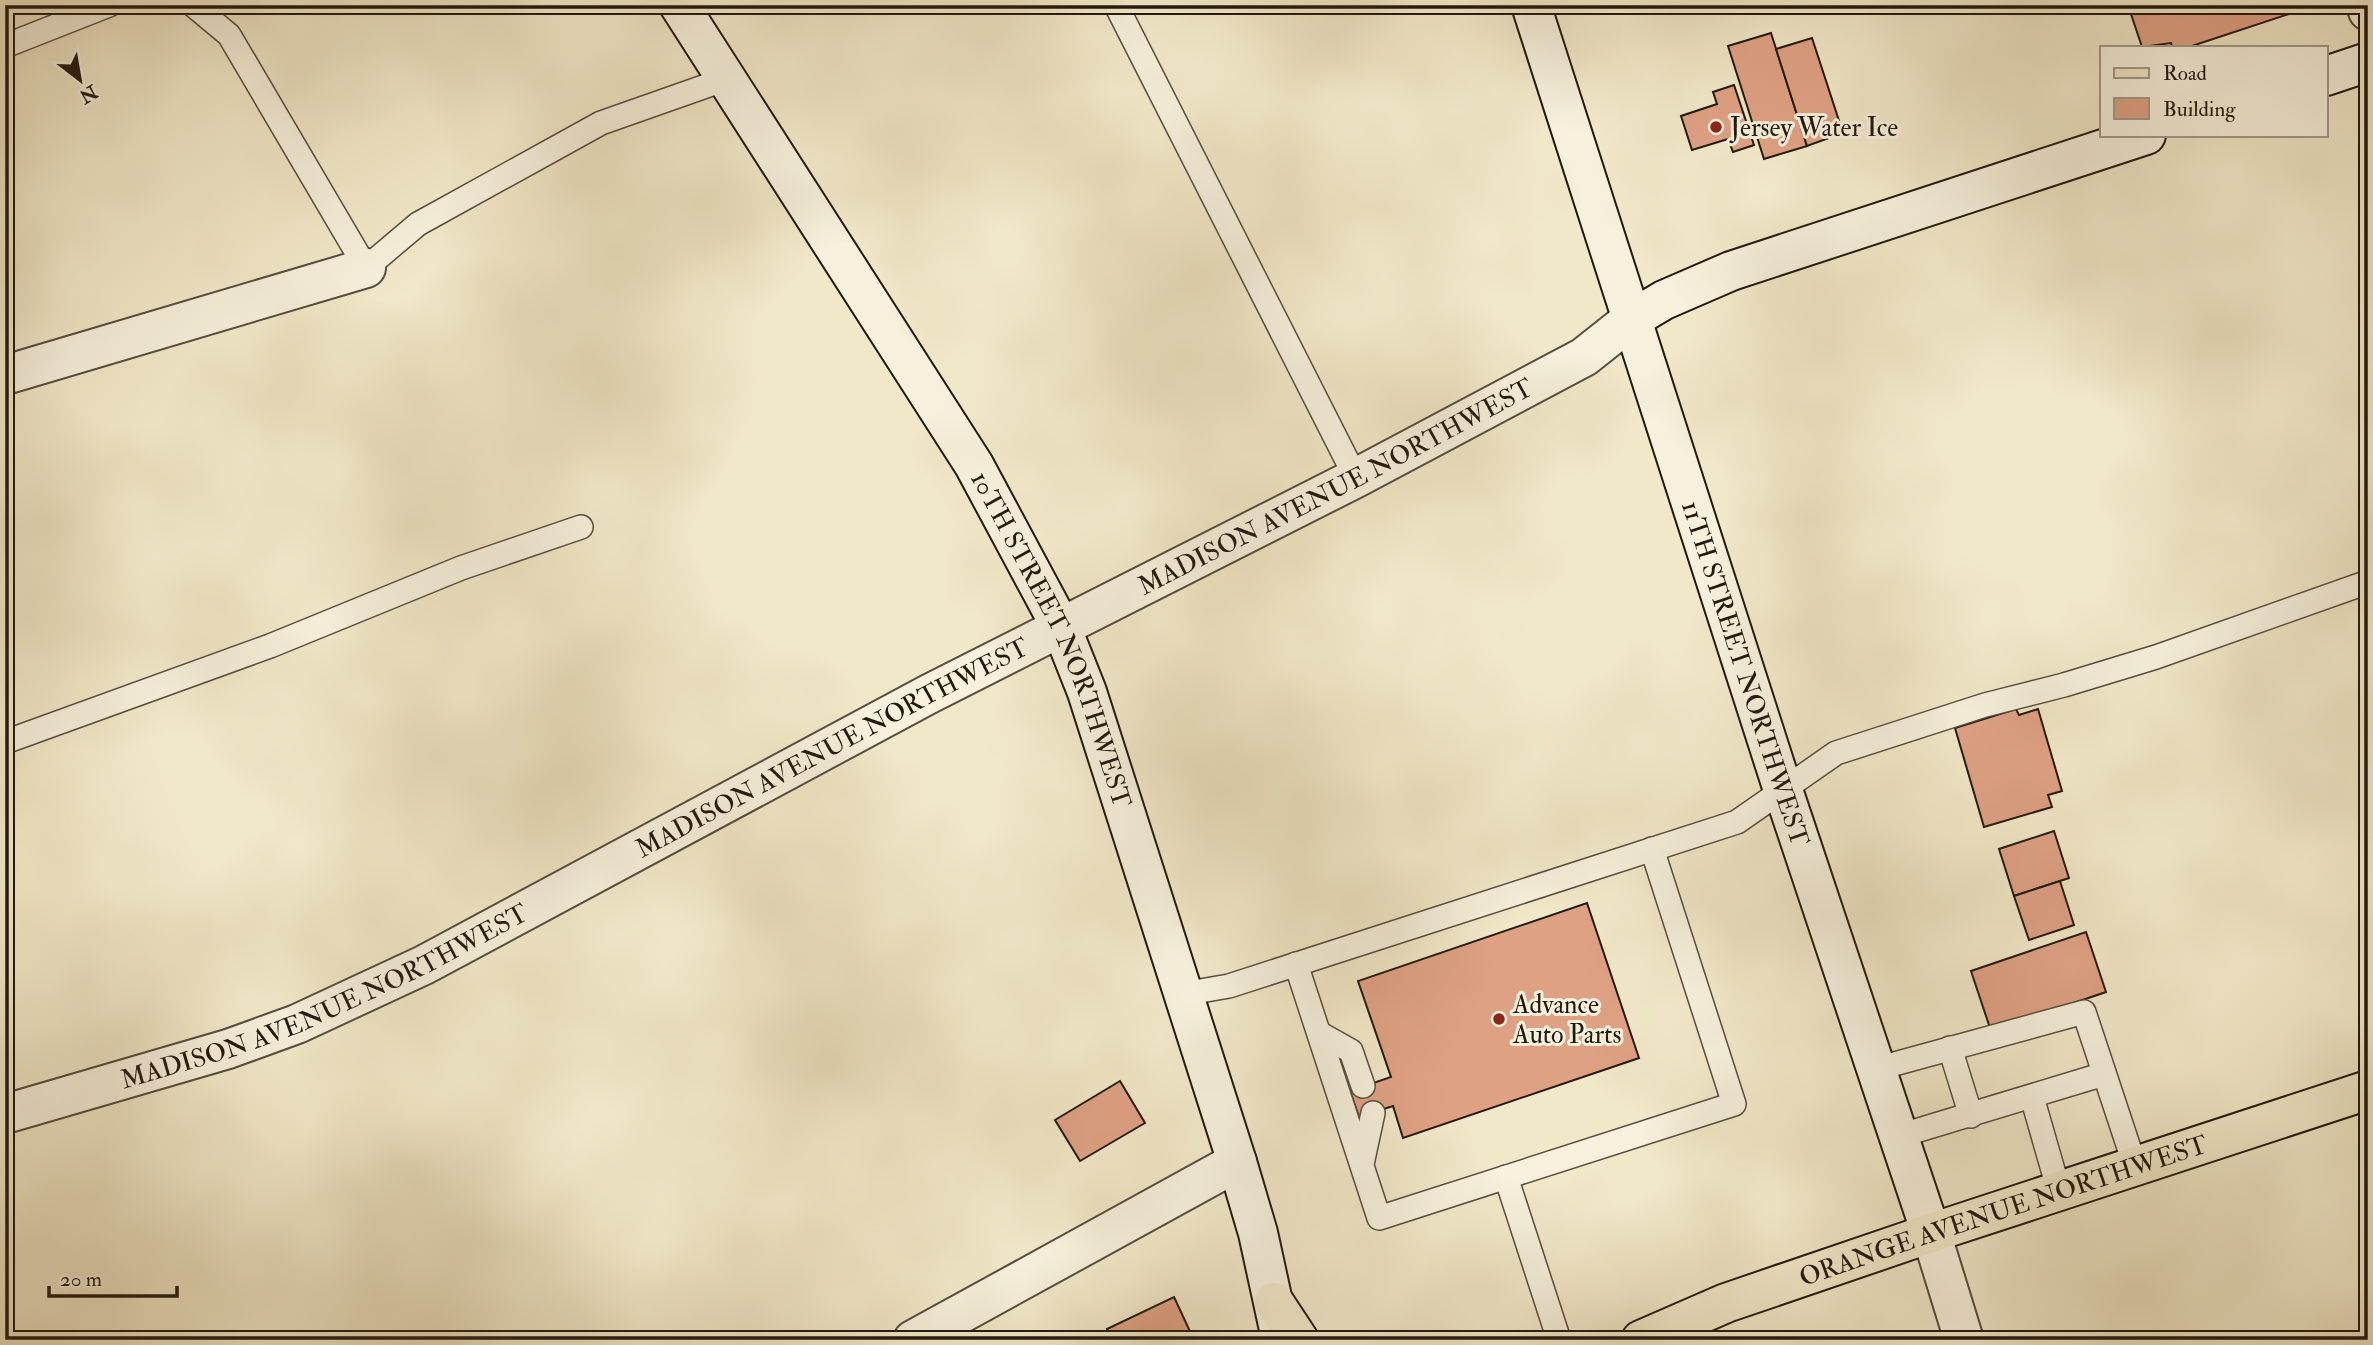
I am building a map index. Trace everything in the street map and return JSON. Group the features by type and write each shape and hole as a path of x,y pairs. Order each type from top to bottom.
{"main road":[{"name":"ORANGE AVENUE NORTHWEST","path":"1641,1340 1726,1303 2368,1090"},
{"path":"1274,1302 1299,1340"}],"street":[{"name":"10TH STREET NORTHWEST","path":"679,5 974,465 1062,629 1087,692 1237,1161 1274,1302 1281,1340"},
{"name":"11TH STREET NORTHWEST","path":"1531,5 1783,790 1931,1233 1964,1340"},
{"path":"2366,5 2368,11"},
{"path":"2328,75 2368,62"},
{"name":"MADISON AVENUE NORTHWEST","path":"5,1114 228,1049 297,1024 424,965 929,694 1356,478 1584,357 1632,318 1664,300 1731,271 2143,136"},
{"path":"5,375 366,268"},
{"path":"913,1340 1237,1161"}],"lane":[{"path":"5,46 109,5"},
{"path":"193,5 229,35 366,268 418,224 601,123 726,79"},
{"path":"1116,5 1356,478"},
{"path":"5,741 270,646 461,568 581,527"},
{"path":"1183,993 1228,986 1737,822 1836,753 1985,705 2156,657 2368,582"},
{"path":"1296,964 1379,1217 1734,1104 1652,849"},
{"path":"1876,1069 2084,1012 2135,1166"},
{"path":"1319,1033 1351,1051 1363,1086"},
{"path":"1950,1048 1971,1116"},
{"path":"1899,1136 2104,1074"},
{"path":"2032,1097 2059,1191"},
{"path":"1362,1164 1373,1113"},
{"path":"1506,1177 1559,1340"}],"building":[{"path":"2128,5 2306,5 2307,8 2192,46 2172,46 2171,43 2142,46"},
{"path":"1771,33 1807,146 1764,159 1728,46"},
{"path":"1812,38 1843,133 1807,146 1776,49"},
{"name":"Jersey Water Ice","path":"1734,85 1754,145 1733,152 1728,139 1692,150 1681,116 1717,104 1713,92"},
{"path":"2016,709 2019,715 2038,709 2062,791 2048,795 2052,807 1984,827 1955,728"},
{"path":"2054,831 2069,878 2014,896 1999,849"},
{"path":"2060,881 2074,925 2029,940 2014,896"},
{"name":"Advance Auto Parts","path":"1587,903 1639,1058 1403,1138 1393,1106 1359,1117 1350,1091 1391,1077 1358,981"},
{"path":"2086,932 2106,992 1991,1031 1971,971"},
{"path":"1120,1081 1145,1123 1080,1161 1055,1120"},
{"path":"1174,1297 1194,1340 1113,1340 1107,1329"}],"place":[{"name":"Jersey Water Ice","path":"1716,127"},
{"name":"Advance Auto Parts","path":"1499,1019"}]}
